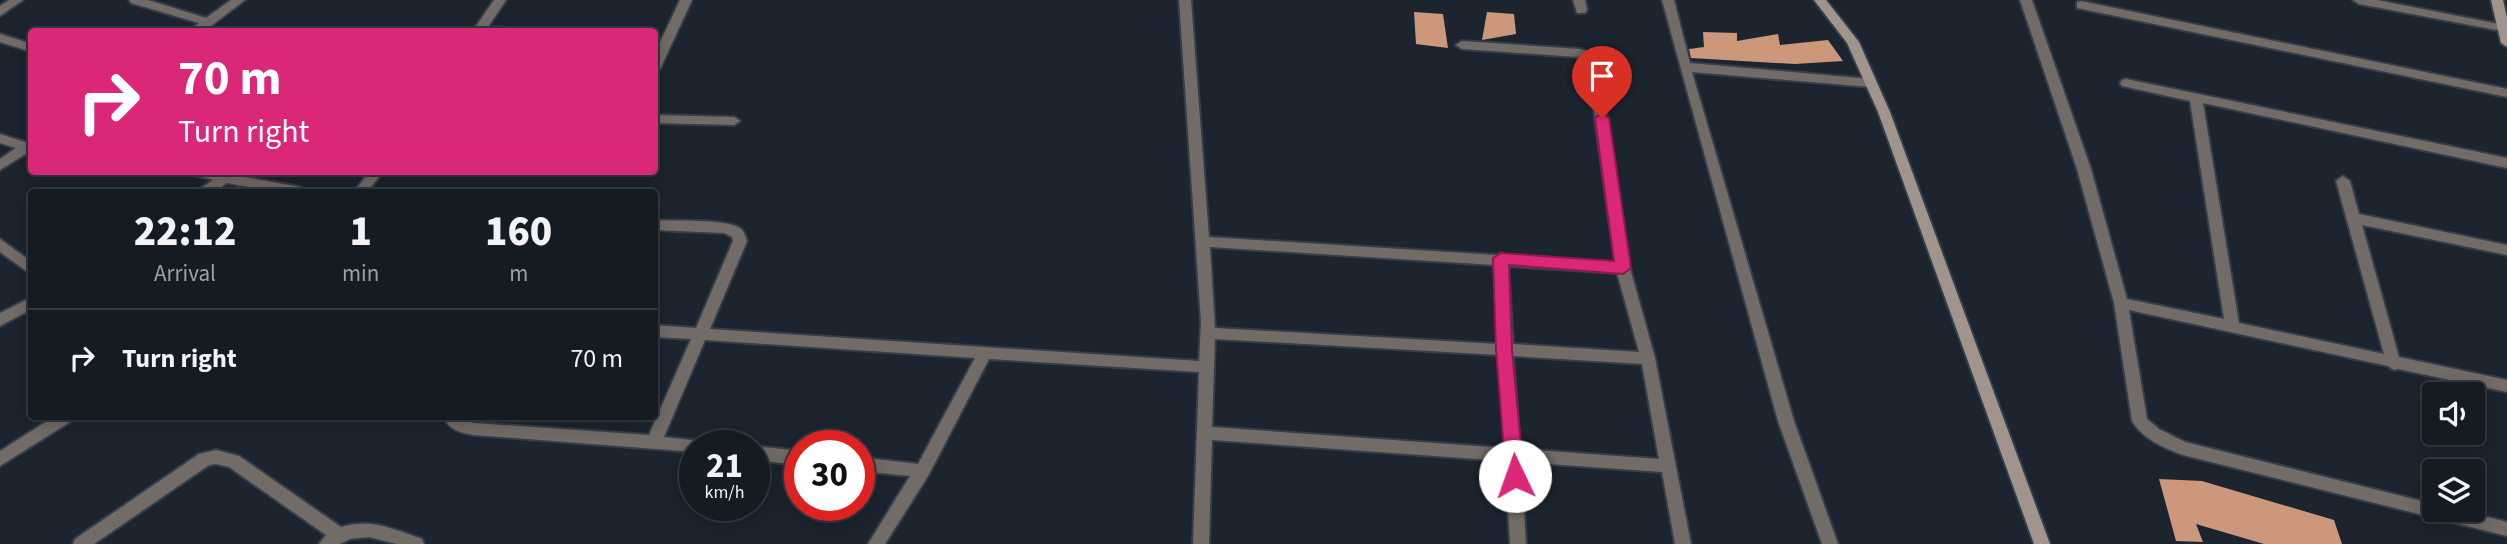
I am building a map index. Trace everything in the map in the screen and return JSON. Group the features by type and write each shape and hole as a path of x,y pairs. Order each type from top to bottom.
{"street":[{"path":"0,12 17,0"},
{"path":"135,0 208,22"},
{"path":"200,28 239,0"},
{"path":"481,28 500,0"},
{"path":"658,60 686,0"},
{"path":"1185,0 1208,333 1201,544"},
{"path":"1668,0 1786,421 1830,544"},
{"path":"1821,0 1853,41 1884,112 2042,544"},
{"path":"2026,0 2084,169 2121,303 2140,421 2155,435 2183,448 2507,529"},
{"path":"2359,0 2504,29"},
{"path":"2497,0 2507,43"},
{"path":"2081,5 2507,93"},
{"path":"0,38 28,47"},
{"path":"1462,45 1580,53 1593,58 1623,268 1647,358 1683,544"},
{"path":"1685,67 1870,83"},
{"path":"2126,83 2507,163"},
{"path":"2196,97 2232,327"},
{"path":"658,119 734,121"},
{"path":"0,138 28,145"},
{"path":"0,165 28,146"},
{"path":"212,175 284,189"},
{"path":"362,189 374,175"},
{"path":"209,189 225,178"},
{"path":"2343,181 2395,364"},
{"path":"2353,218 2507,250"},
{"path":"654,442 740,241 740,236 734,230 724,228 658,225"},
{"path":"1203,242 1501,258 1623,268"},
{"path":"0,244 28,267"},
{"path":"1501,258 1504,350 1514,454 1518,544"},
{"path":"2121,303 2507,386"},
{"path":"0,320 28,304"},
{"path":"658,331 1207,367"},
{"path":"1208,333 1647,358"},
{"path":"876,544 922,471 985,353"},
{"path":"0,459 62,420"},
{"path":"453,420 457,425 474,429 679,444"},
{"path":"1205,433 1670,466"},
{"path":"81,544 185,471 205,459 216,457 233,461 333,540 355,530 372,528 416,544"},
{"path":"875,466 922,471"}],"building":[{"path":"1414,12 1443,14 1448,48 1416,44"},
{"path":"1487,12 1514,14 1516,34 1482,40"},
{"path":"1703,32 1737,33 1737,41 1778,34 1780,45 1828,40 1843,61 1795,64 1691,58 1689,49 1704,47"},
{"path":"2159,479 2202,481 2334,520 2342,544 2264,544 2196,524 2203,542 2176,541"}],"route":[{"path":"1515,476 1504,350 1501,258 1623,268 1602,118"}]}
